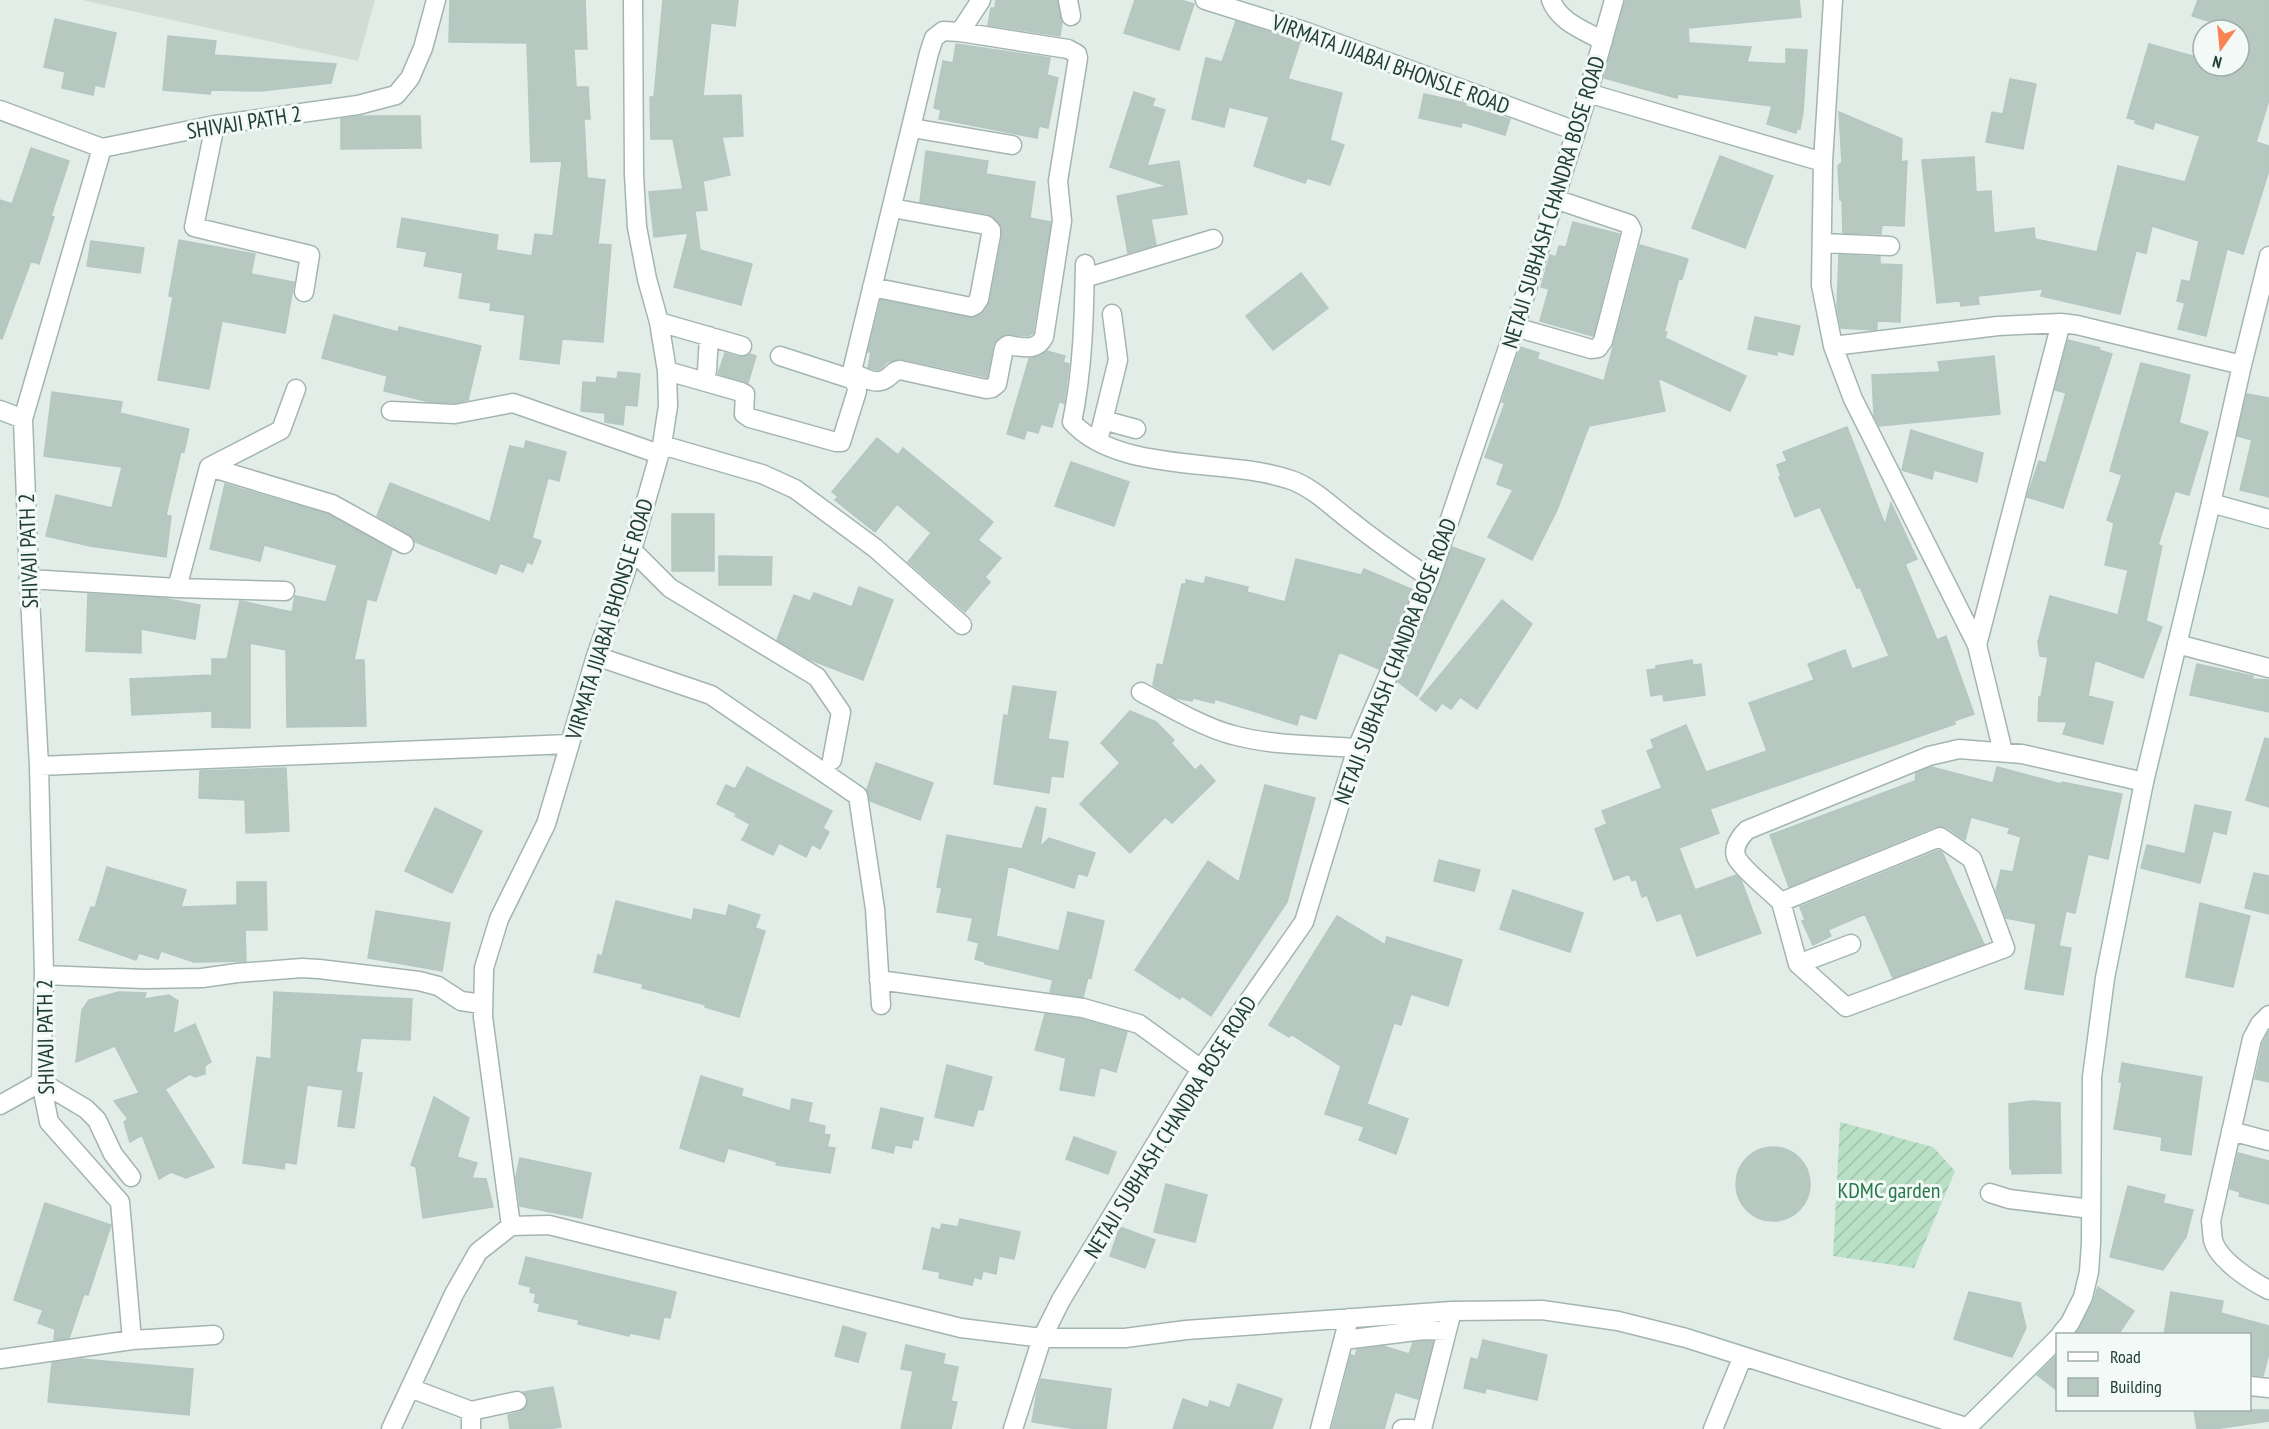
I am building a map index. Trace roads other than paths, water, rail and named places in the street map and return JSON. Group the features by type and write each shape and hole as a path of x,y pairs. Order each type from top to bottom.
{"street":[{"name":"SHIVAJI PATH 2","path":"132,1340 120,1202 49,1122 41,1082 44,975 39,765 23,419 102,148 215,125 358,105 396,95 415,68 436,0"},
{"name":"VIRMATA JIJABAI BHONSLE ROAD","path":"511,1226 482,1004 484,968 499,919 546,824 596,656 632,550 661,449 668,406 667,370 660,322 647,279 637,227 634,175 633,0"},
{"path":"960,32 981,0"},
{"name":"VIRMATA JIJABAI BHONSLE ROAD","path":"1206,0 1304,31 1576,131"},
{"path":"1551,0 1565,20 1603,41"},
{"name":"NETAJI SUBHASH CHANDRA BOSE ROAD","path":"1013,1429 1042,1338 1061,1300 1202,1069 1304,922 1357,748 1430,578 1515,327 1588,93 1614,0"},
{"path":"1833,0 1822,162 1821,285 1833,346 1853,399 1977,645 2002,752"},
{"path":"943,31 960,32 1068,49 1077,54 1058,181 1062,221 1044,338 1041,344 1032,348 1008,345 1004,348 997,384 992,388 986,389 900,370 895,370 885,380 879,382 863,378 854,373 853,367 934,38 943,31"},
{"path":"1588,93 1822,162"},
{"path":"0,110 102,148"},
{"path":"215,125 194,227 310,255 304,292"},
{"path":"912,128 1012,145"},
{"path":"1515,327 1591,349 1598,348 1603,341 1632,230 1629,224 1555,199"},
{"path":"873,287 971,307 979,299 991,230 986,225 892,208"},
{"path":"1213,239 1085,271 1086,292 1079,387 1072,422 1083,434 1146,459 1288,478 1313,492 1389,551 1430,578"},
{"path":"1822,243 1890,246"},
{"path":"2062,1333 2083,1297 2089,1272 2092,1077 2105,978 2144,782 2269,256"},
{"path":"1098,441 1118,360 1112,314"},
{"path":"660,322 742,346"},
{"path":"1833,346 1998,326 2061,323 2242,365"},
{"path":"1977,645 2061,323"},
{"path":"706,371 709,336"},
{"path":"667,370 745,394 744,414 750,418 840,442 857,391 856,384 851,379 780,357"},
{"path":"177,588 209,467 281,430 296,389"},
{"path":"391,411 455,414 513,403 661,449 762,474 795,489 876,548 962,626"},
{"path":"0,410 23,419"},
{"path":"1103,420 1136,429"},
{"path":"209,467 332,504 404,544"},
{"path":"2211,503 2269,519"},
{"path":"632,550 670,588 817,676 841,712 832,760"},
{"path":"29,579 177,588 285,591"},
{"path":"2177,644 2269,668"},
{"path":"596,656 711,695 858,796 875,909 881,1005"},
{"path":"1141,692 1174,710 1231,735 1254,740 1357,748"},
{"path":"39,765 569,744"},
{"path":"1781,902 1940,837 1972,859 2005,948 1846,1006 1798,964 1781,902 1737,859 1738,838 1747,830 1929,756 1959,749 2022,754 2144,782"},
{"path":"1798,964 1851,944"},
{"path":"44,975 156,979 202,978 302,968 319,969 419,981 438,986 461,1001 482,1004"},
{"path":"879,980 1083,1008 1139,1024 1202,1069"},
{"path":"2269,1015 2260,1024 2252,1039 2211,1221 2213,1242 2226,1259 2249,1281 2269,1290"},
{"path":"0,1105 41,1082 86,1109 97,1120 113,1154 131,1177"},
{"path":"2231,1131 2269,1141"},
{"path":"1990,1193 2009,1198 2091,1209"},
{"path":"391,1429 454,1294 478,1252 511,1226 549,1225 961,1328 1042,1338 1125,1338 1186,1330 1452,1311 1542,1310 1617,1321 1686,1338 1966,1428 2056,1340"},
{"path":"1422,1429 1452,1311"},
{"path":"1320,1429 1349,1318"},
{"path":"1344,1340 1424,1330 1447,1331"},
{"path":"0,1359 132,1340 214,1335"},
{"path":"1713,1429 1743,1356"},
{"path":"2251,1386 2269,1388"},
{"path":"410,1388 471,1420 517,1401"},
{"path":"1402,1429 1412,1429"}],"park label":[{"name":"KDMC garden","path":"1889,1190"}]}
